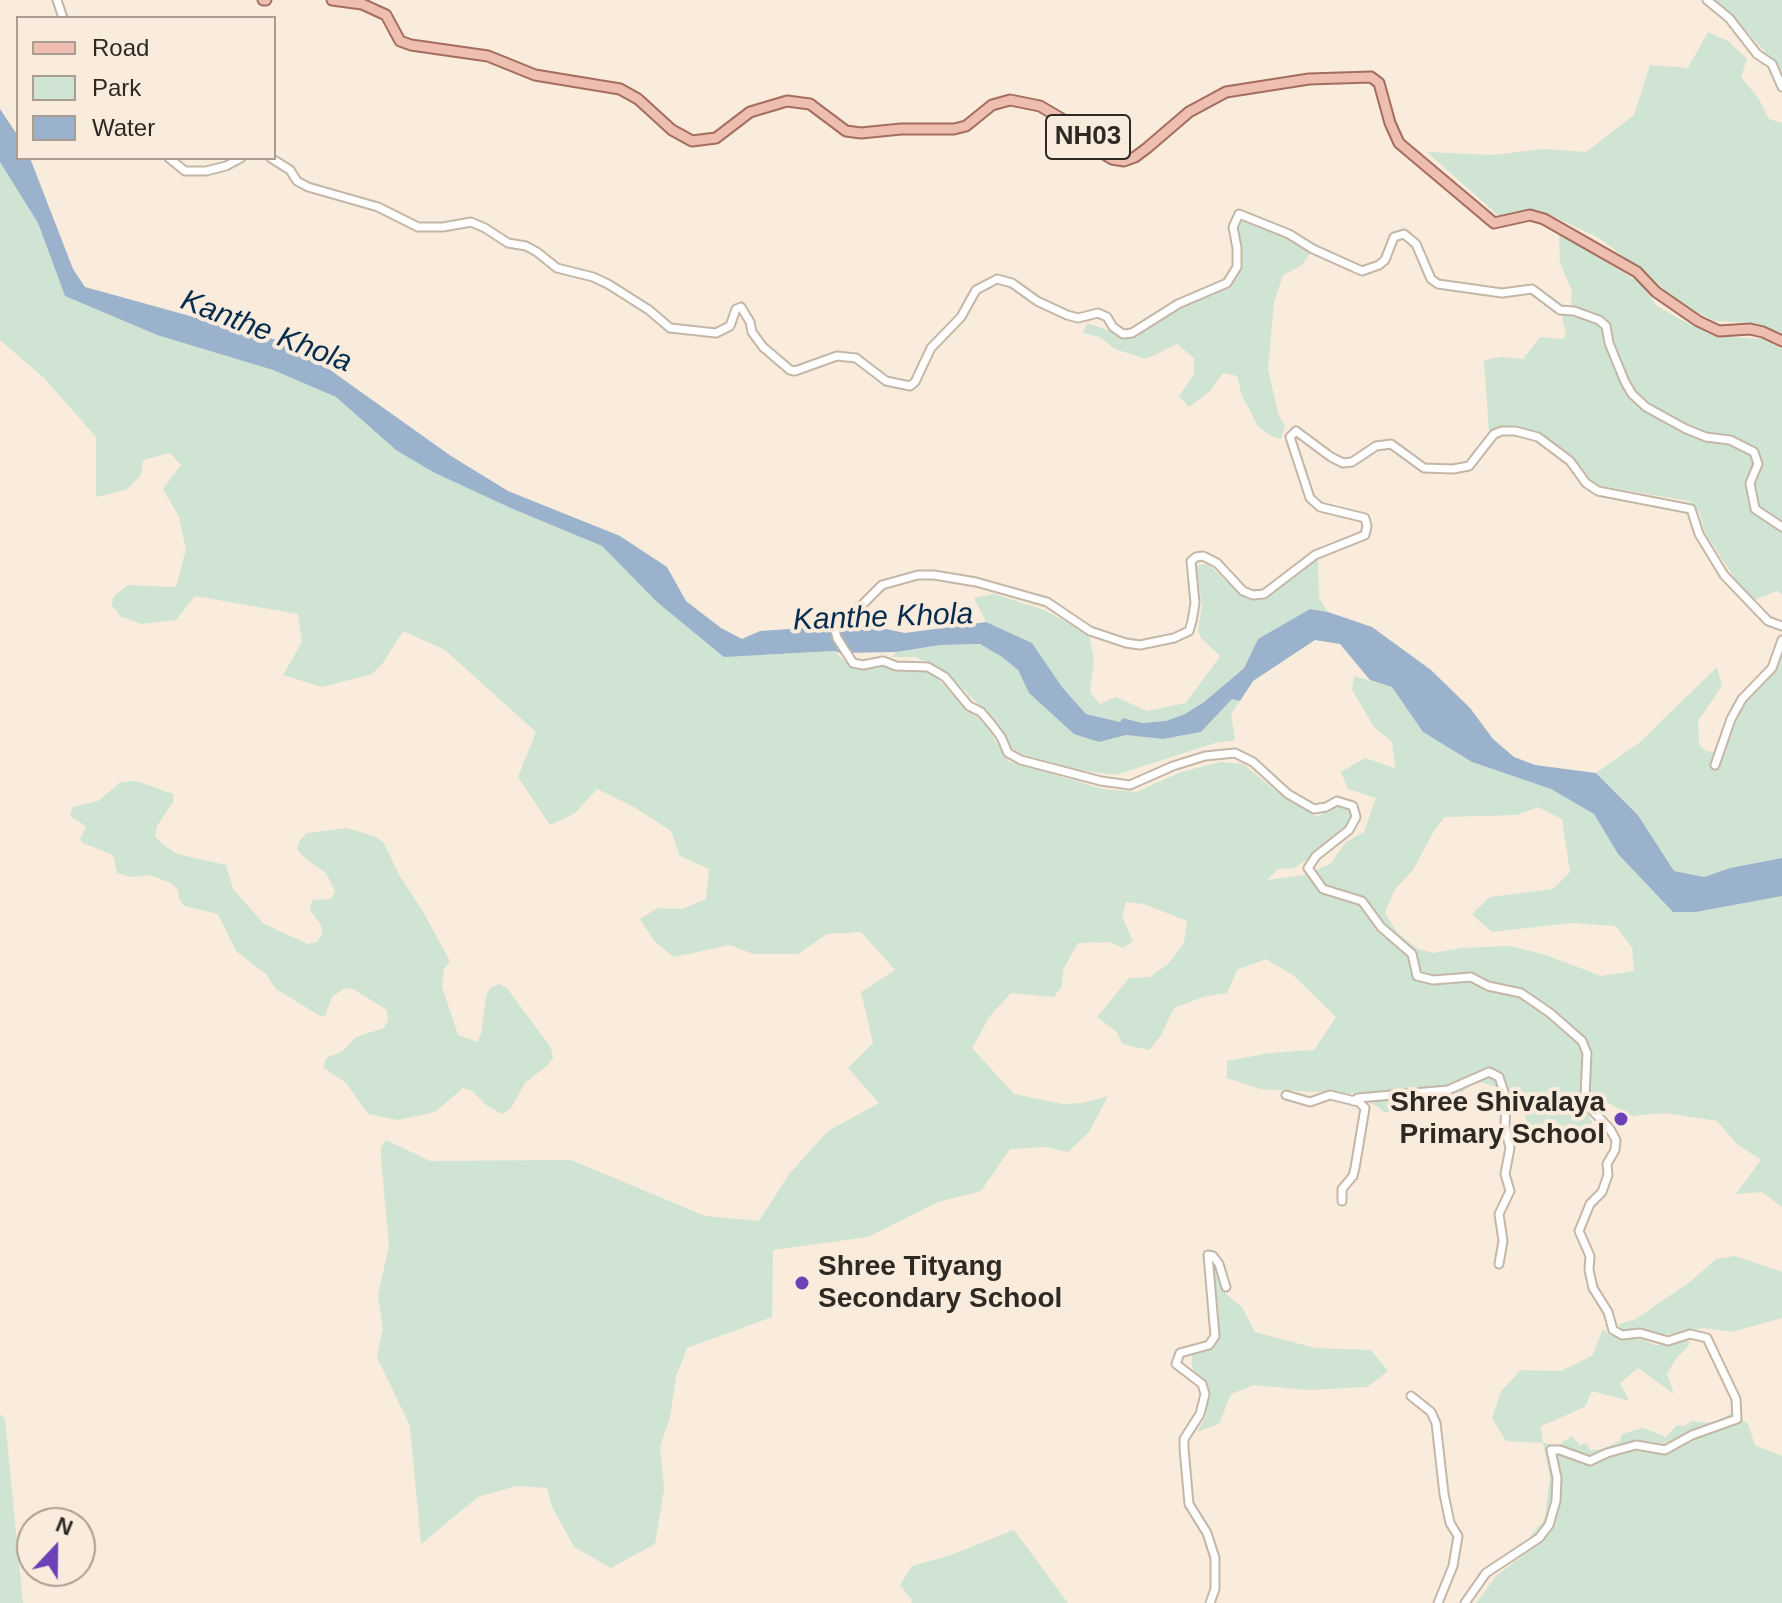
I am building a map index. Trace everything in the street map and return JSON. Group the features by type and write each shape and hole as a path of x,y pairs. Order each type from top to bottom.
{"main road":[{"name":"NH03","path":"332,0 362,4 386,15 400,41 411,45 488,56 535,75 620,89 638,99 672,130 692,141 716,138 750,112 787,101 810,104 846,131 861,133 954,129 966,126 992,105 1010,100 1040,106 1079,129 1102,153 1124,161 1147,148 1189,112 1226,92 1309,79 1371,77 1379,83 1399,143 1494,223 1530,215 1544,219 1637,272 1656,292 1698,321 1719,331 1750,329 1782,341"}],"street":[{"path":"1707,0 1729,18 1757,54 1772,64 1782,87"},
{"path":"171,160 185,171 206,171 237,160"},
{"path":"274,160 308,187 378,207 418,227 471,222 508,243 526,246 557,268 608,284 649,310 670,328 716,333 730,326 736,309 741,307 752,332 763,347 790,370 837,356 856,358 886,381 910,386 915,382 931,348 961,317 970,297 976,290 997,279 1012,283 1037,301 1067,315 1078,318 1098,313 1107,317 1113,327 1123,334 1132,333 1178,304 1227,283 1237,267 1233,227 1239,214 1289,234 1313,249 1362,271 1385,260 1394,237 1404,234 1416,244 1431,279 1438,284 1502,293 1532,289 1560,310 1574,311 1599,320 1606,326 1609,343 1625,382 1646,407 1686,429 1706,437 1730,440 1754,452 1758,464 1750,483 1755,509 1782,527"},
{"path":"1465,1603 1486,1573 1539,1538 1549,1525 1556,1501 1557,1478 1551,1450 1560,1450 1590,1461 1636,1445 1665,1450 1692,1435 1737,1419 1736,1399 1707,1338 1690,1334 1668,1341 1640,1333 1622,1335 1613,1330 1608,1312 1593,1288 1590,1256 1579,1231 1590,1204 1602,1192 1608,1175 1607,1164 1615,1150 1616,1140 1591,1109 1585,1096 1587,1053 1582,1041 1521,993 1488,986 1471,977 1433,980 1417,976 1412,954 1381,927 1362,901 1323,889 1308,868 1316,856 1349,830 1356,817 1353,806 1337,801 1314,809 1288,794 1253,762 1235,753 1205,756 1130,785 1101,781 1021,760 1008,753 1001,737 981,712 969,706 945,677 928,667 896,666 883,661 863,665 853,663 837,638 834,626 882,585 918,575 934,575 976,582 1047,602 1090,631 1126,643 1140,645 1174,638 1189,631 1192,621 1195,603 1191,561 1196,557 1203,556 1217,563 1243,591 1253,595 1264,594 1315,555 1365,535 1365,518 1320,507 1310,498 1290,437 1296,431 1343,463 1352,462 1376,446 1391,444 1424,468 1453,469 1469,466 1494,434 1515,431 1538,437 1570,461 1586,483 1598,491 1691,509 1713,561 1760,614 1782,626"},
{"path":"1715,765 1731,719 1742,699 1772,668 1782,640"},
{"path":"1353,1101 1365,1097 1448,1090 1489,1072 1499,1077 1506,1098 1505,1128 1510,1148 1505,1174 1510,1191 1499,1214 1503,1241 1499,1264"},
{"path":"1286,1095 1310,1102 1330,1095 1363,1104 1365,1114 1353,1176 1342,1189 1342,1201"},
{"path":"1210,1603 1215,1589 1215,1558 1207,1533 1189,1504 1184,1448 1184,1439 1200,1414 1205,1394 1202,1384 1176,1364 1180,1353 1209,1345 1215,1336 1208,1255 1219,1264 1226,1287"},
{"path":"1411,1396 1431,1412 1436,1423 1444,1494 1450,1523 1458,1536 1453,1566 1438,1603"}],"green space":[{"path":"1712,0 1782,0 1782,71 1740,24"},
{"path":"1708,32 1728,41 1747,59 1741,77 1759,99 1769,119 1782,123 1782,333 1752,323 1715,321 1678,303 1653,279 1599,238 1555,217 1530,210 1500,217 1427,152 1493,155 1543,149 1586,152 1634,115 1650,65 1688,68"},
{"path":"0,162 38,223 65,296 157,335 273,370 336,397 396,450 513,509 602,546 657,602 765,655 834,651 851,667 859,669 883,664 929,671 987,727 1008,761 1103,789 1136,792 1181,772 1220,762 1243,764 1317,817 1338,805 1352,811 1350,823 1320,851 1294,868 1278,869 1267,880 1304,875 1330,864 1346,842 1364,832 1376,798 1348,789 1341,772 1365,758 1395,768 1392,742 1374,727 1352,690 1354,676 1392,687 1423,732 1472,762 1551,789 1594,814 1618,854 1673,912 1696,912 1782,896 1782,1207 1762,1192 1736,1194 1761,1160 1737,1144 1717,1121 1666,1113 1632,1116 1594,1095 1585,1105 1602,1149 1590,1140 1571,1136 1546,1141 1530,1126 1506,1090 1480,1082 1468,1086 1462,1093 1422,1095 1386,1113 1359,1094 1260,1089 1227,1078 1227,1061 1270,1053 1314,1050 1336,1017 1294,976 1266,959 1237,970 1227,993 1203,997 1174,1008 1160,1037 1149,1050 1122,1044 1117,1032 1097,1017 1129,978 1150,977 1168,964 1184,943 1187,921 1144,904 1126,902 1122,916 1133,941 1123,948 1109,942 1078,943 1063,970 1062,986 1054,997 1011,993 989,1017 972,1048 1014,1094 1063,1104 1083,1103 1108,1096 1089,1132 1068,1152 1046,1147 1010,1149 981,1191 938,1202 868,1237 773,1250 772,1317 687,1348 676,1377 670,1417 660,1446 664,1489 655,1544 611,1568 574,1547 552,1507 547,1488 516,1486 478,1497 421,1544 410,1426 377,1357 383,1329 378,1296 389,1245 381,1159 381,1147 386,1140 430,1161 571,1160 705,1216 759,1221 790,1173 828,1131 879,1103 848,1068 873,1043 861,992 895,970 861,932 827,934 798,954 753,954 730,945 674,957 655,942 640,919 658,908 682,909 706,899 709,869 680,856 671,831 634,807 597,789 574,814 550,825 518,777 536,732 445,650 403,631 383,663 372,674 322,687 283,675 302,642 298,614 195,596 176,620 141,624 120,616 111,604 115,595 128,585 176,587 186,550 179,517 163,489 181,465 170,453 143,460 141,475 126,490 96,497 96,437 44,378 0,340","holes":["1538,807 1562,819 1570,872 1553,889 1490,897 1472,914 1492,932 1571,923 1616,926 1632,948 1634,971 1601,976 1546,955 1510,946 1433,953 1416,948 1397,932 1385,913 1395,889 1413,870 1445,817 1517,815"]},
{"path":"1243,221 1312,251 1301,266 1283,275 1274,303 1268,369 1278,413 1285,426 1281,439 1258,426 1242,396 1237,376 1223,373 1210,391 1189,407 1179,396 1194,374 1194,358 1177,344 1146,359 1115,349 1100,337 1083,333 1087,323 1128,337 1177,306 1231,282 1239,271 1236,224"},
{"path":"1559,233 1640,283 1657,306 1683,321 1714,336 1763,339 1782,349 1782,595 1777,591 1755,600 1743,591 1705,533 1699,512 1689,501 1595,485 1571,455 1548,439 1515,427 1489,433 1484,360 1501,357 1523,359 1540,337 1563,339 1566,333 1562,318 1571,306 1572,291 1560,263"},
{"path":"1318,559 1319,598 1328,612 1310,609 1258,639 1244,667 1204,702 1166,721 1142,723 1123,718 1120,722 1086,714 1062,687 1032,643 986,622 974,598 994,594 1044,610 1089,634 1094,659 1090,692 1093,696 1100,704 1116,697 1147,711 1186,703 1220,656 1201,638 1198,630 1202,606 1196,565 1208,564 1235,590 1251,599 1262,600"},
{"path":"1782,634 1782,858 1730,868 1704,877 1674,871 1638,814 1596,773 1639,743 1717,667 1722,686 1698,721 1699,744 1706,751 1717,752 1730,719 1771,668"},
{"path":"980,644 1018,670 1029,693 1074,733 1099,742 1126,735 1163,739 1201,732 1232,699 1240,701 1231,714 1235,740 1215,743 1116,775 1079,770 1018,753 996,722 946,672 916,657 891,657 896,652 939,645"},
{"path":"136,781 173,794 173,802 157,826 155,836 161,843 177,854 226,865 233,889 264,924 308,944 317,942 322,934 321,925 310,910 312,900 331,899 335,891 326,873 297,849 300,840 307,833 347,828 376,837 384,843 399,875 450,961 444,969 442,987 458,1035 477,1042 486,996 490,988 499,984 507,988 551,1048 553,1058 525,1083 511,1108 502,1114 486,1105 472,1091 463,1088 435,1112 398,1120 368,1114 346,1083 323,1067 326,1058 343,1051 356,1037 384,1028 388,1020 387,1010 353,989 345,988 332,997 325,1016 320,1016 276,989 266,974 236,951 218,914 184,906 178,890 171,883 150,875 131,877 117,873 113,855 80,839 86,826 70,816 73,807 98,801 121,782"},
{"path":"1735,1256 1782,1272 1782,1318 1732,1332 1704,1328 1663,1335 1621,1330 1619,1324 1636,1319 1691,1281 1716,1259"},
{"path":"1213,1265 1218,1269 1225,1293 1242,1307 1255,1332 1315,1348 1371,1350 1388,1371 1367,1387 1307,1390 1254,1385 1231,1394 1219,1424 1197,1432 1206,1416 1209,1387 1192,1368 1192,1355 1208,1349 1218,1339 1219,1315"},
{"path":"1603,1329 1611,1336 1644,1340 1655,1345 1672,1345 1687,1340 1690,1344 1667,1374 1674,1394 1638,1368 1620,1383 1629,1401 1592,1391 1585,1407 1541,1426 1543,1443 1506,1441 1492,1418 1501,1391 1521,1370 1561,1371 1592,1356"},
{"path":"1732,1413 1748,1424 1755,1445 1782,1456 1782,1603 1476,1603 1496,1576 1534,1547 1530,1537 1545,1518 1550,1477 1543,1443 1558,1445 1572,1436 1580,1445 1586,1443 1590,1450 1602,1449 1620,1441 1622,1434 1643,1428 1666,1437 1677,1425 1684,1426 1692,1421 1712,1423"},
{"path":"0,1414 5,1419 16,1531 16,1587 21,1587 23,1603 0,1603"},
{"path":"1014,1530 1068,1603 911,1603 912,1600 900,1585 912,1566 951,1555"}],"water":[{"path":"0,109 16,133 16,160 31,160 73,269 85,287 295,345 451,456 508,491 620,536 667,567 686,601 721,628 742,639 760,631 803,628 828,631 867,625 905,633 986,622 1032,643 1062,687 1086,714 1120,722 1123,718 1142,723 1166,721 1185,714 1244,668 1258,639 1310,609 1328,612 1372,627 1431,670 1470,708 1493,739 1514,757 1535,765 1596,773 1638,815 1674,871 1704,877 1730,868 1782,858 1782,896 1696,912 1673,912 1618,854 1594,814 1551,789 1472,762 1423,732 1392,687 1370,680 1340,644 1315,640 1253,681 1240,701 1232,699 1201,732 1163,739 1126,735 1099,742 1074,734 1029,693 1018,670 980,644 940,645 896,652 834,651 724,657 657,602 602,546 433,472 396,450 336,397 273,370 157,335 65,296 38,223 0,162"}],"place":[{"name":"Shree Shivalaya Primary School","path":"1621,1119"},
{"name":"Shree Tityang Secondary School","path":"802,1283"}],"water label":[{"name":"Kanthe Khola","path":"266,332"},
{"name":"Kanthe Khola","path":"883,618"}]}
